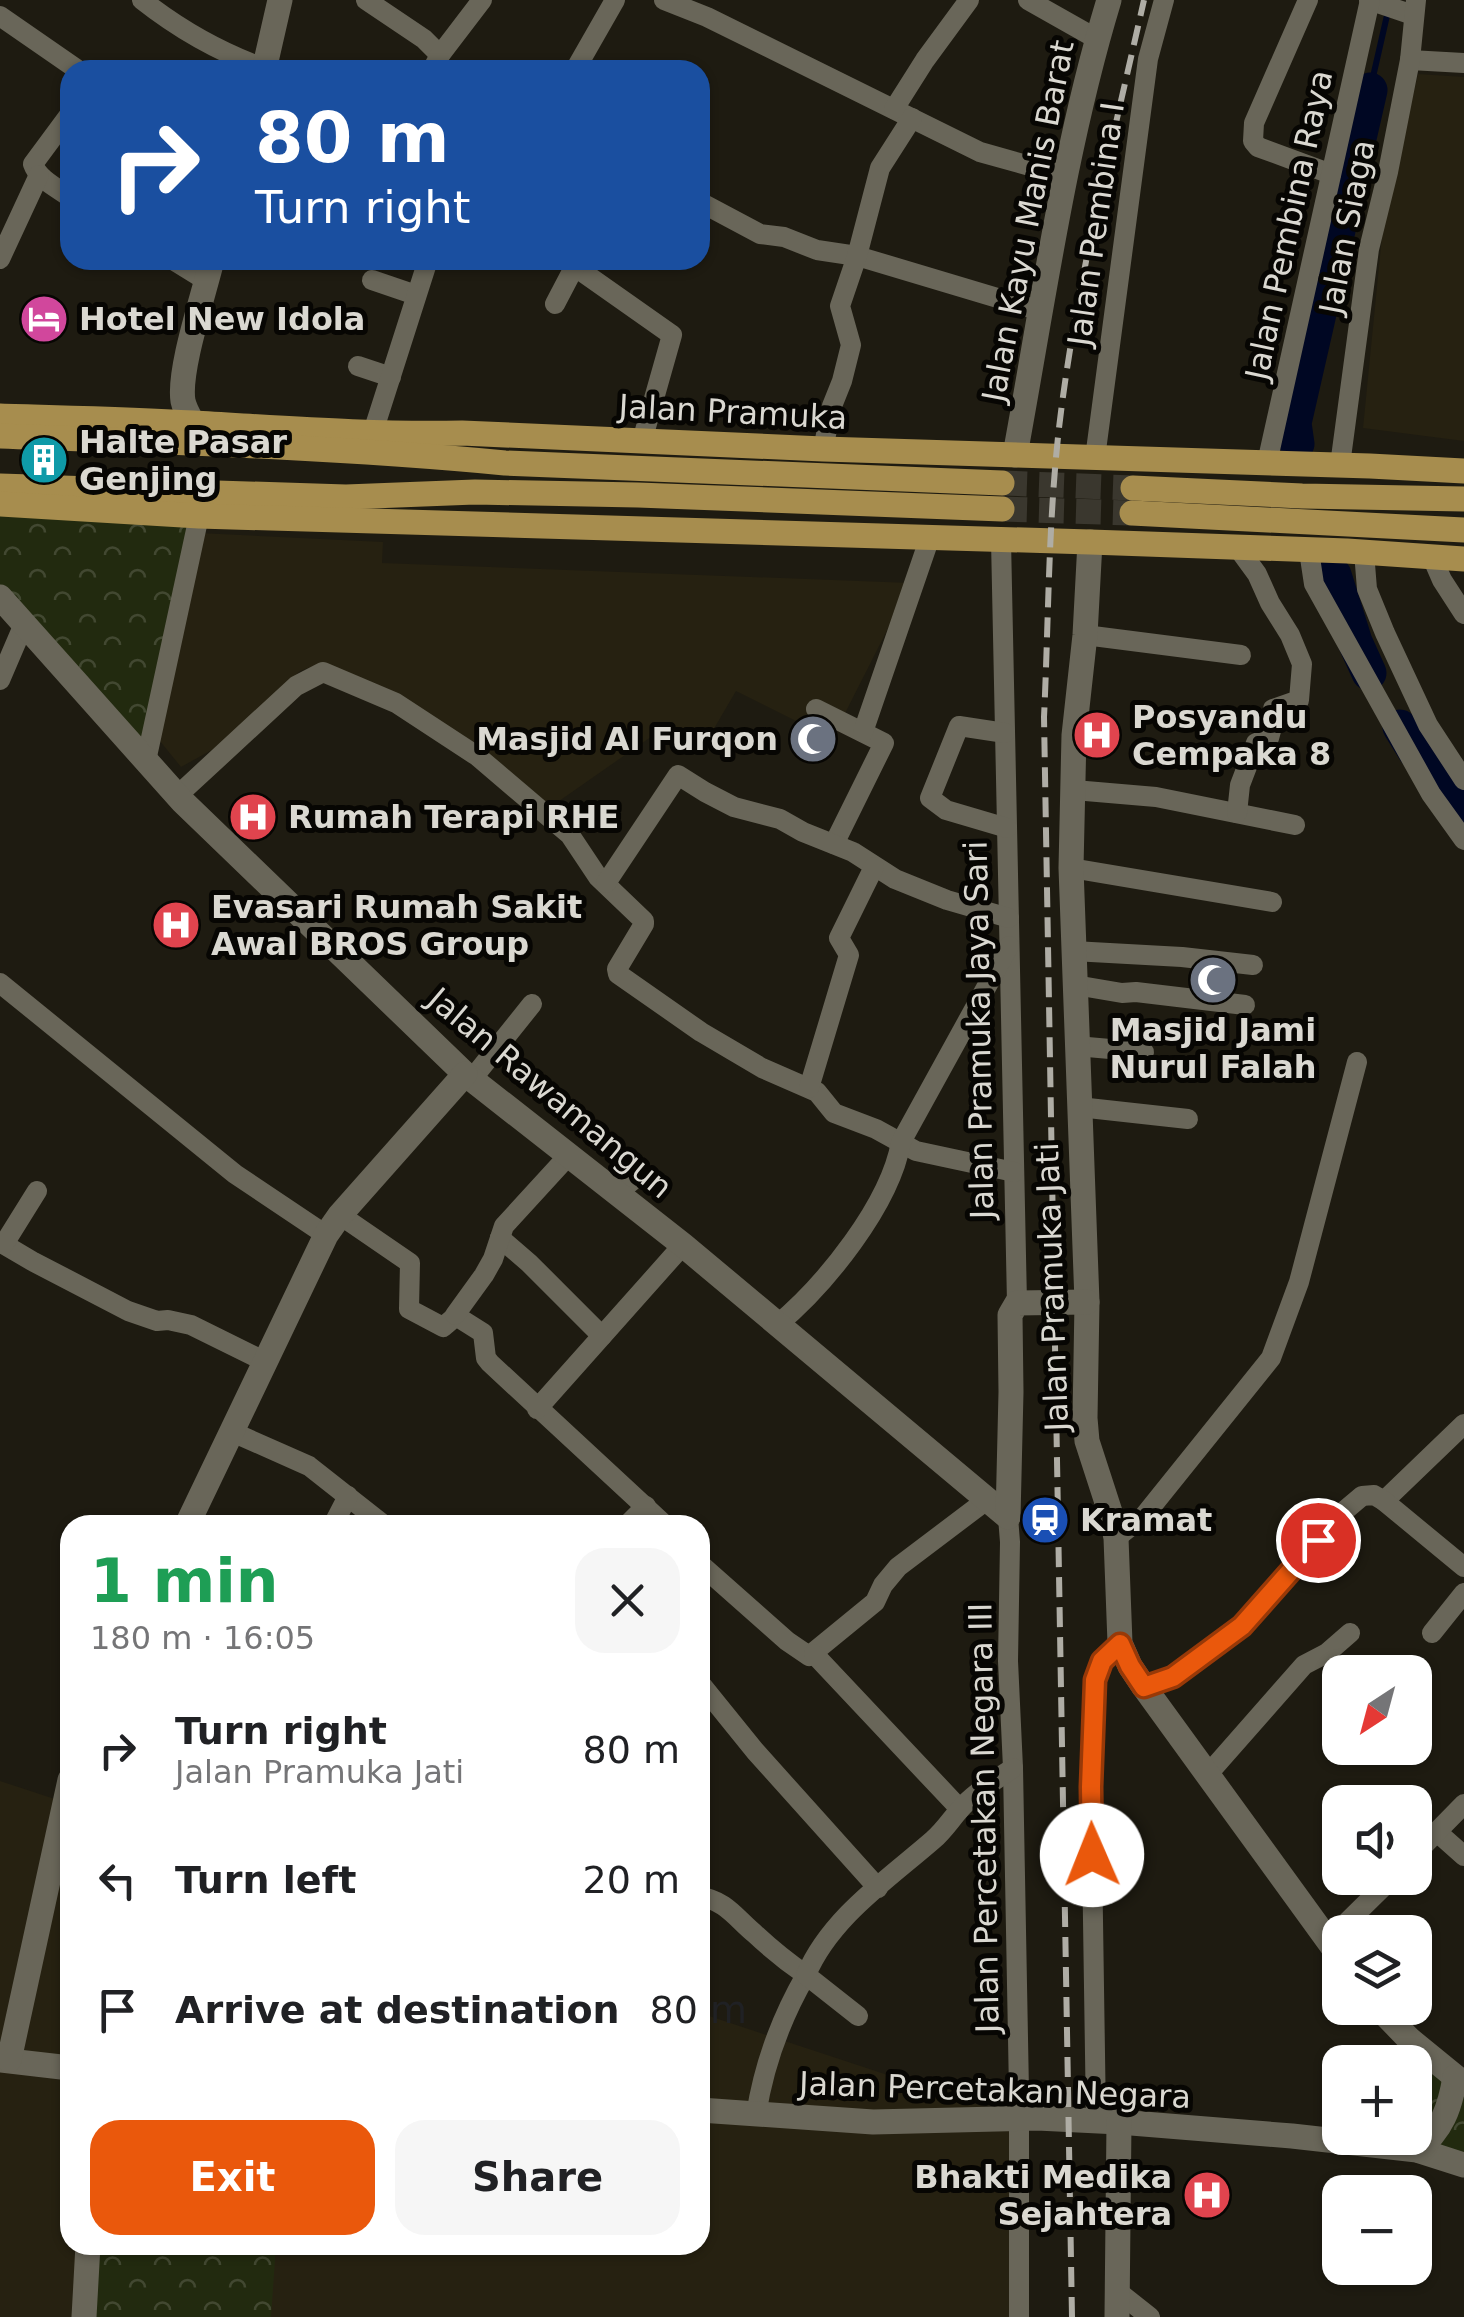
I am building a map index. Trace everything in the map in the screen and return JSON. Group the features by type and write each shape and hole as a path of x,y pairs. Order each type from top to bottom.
{"main road":[{"name":"Jalan Pramuka","path":"0,416 1464,472"},
{"name":"Jalan Pramuka","path":"0,436 656,469 1002,496 475,492 346,498 0,486"},
{"path":"596,438 656,469"},
{"path":"578,526 638,495"},
{"path":"1464,500 1285,495 1133,500 1320,524 1464,530"},
{"path":"0,504 198,516 1090,542 1464,559"},
{"path":"1363,552 1433,529"}],"street":[{"path":"142,0 167,20 244,60"},
{"path":"262,60 280,0"},
{"path":"366,0 424,39 434,60"},
{"path":"438,60 482,0"},
{"path":"581,60 615,0"},
{"path":"823,449 851,345 840,306 880,168 925,60 969,0"},
{"path":"1028,0 1097,39"},
{"name":"Jalan Kayu Manis Barat","path":"1015,455 1066,176 1109,0"},
{"name":"Jalan Pembina I","path":"1095,458 1148,59 1164,0"},
{"path":"1308,0 1254,123 1253,141 1258,147 1331,174"},
{"path":"1371,1 1412,10"},
{"name":"Jalan Pembina Raya","path":"1276,463 1331,174 1371,1"},
{"path":"675,2 980,152 1066,176"},
{"name":"Jalan Siaga","path":"1332,465 1369,249 1410,60 1412,10"},
{"path":"0,16 64,60"},
{"path":"1410,60 1464,63"},
{"path":"60,128 33,164 39,175 60,189"},
{"path":"0,259 39,175"},
{"path":"710,207 760,234 784,236 816,250 857,256 1042,311"},
{"path":"193,423 182,393 210,270"},
{"path":"373,432 425,270"},
{"path":"555,304 572,270"},
{"path":"585,270 672,335 642,441"},
{"path":"372,280 416,296"},
{"path":"358,366 390,376"},
{"path":"146,761 198,516"},
{"path":"863,732 930,537"},
{"name":"Jalan Pramuka Jaya Sari","path":"1002,540 1016,1303 1010,1314 1008,1517"},
{"name":"Jalan Pramuka Jati","path":"1090,542 1074,735 1073,951 1087,1302 1087,1440 1116,1538 1120,1644 1144,1687 1322,1932"},
{"path":"1237,814 1240,785 1256,743 1269,738 1272,709 1299,700 1302,664 1257,574 1238,548"},
{"path":"1312,551 1314,584 1431,794 1464,840"},
{"path":"1363,552 1367,588 1385,633 1428,725 1464,780"},
{"path":"1432,557 1464,614"},
{"name":"Jalan Rawamangun","path":"0,597 177,796 469,1076 683,1244 1008,1517"},
{"path":"0,680 24,624"},
{"path":"1085,635 1240,655"},
{"path":"177,796 296,686 323,672 396,704 477,756 570,835 598,877 644,923 617,969 618,974 701,1032 762,1068 816,1092 834,1113 876,1129 916,1151 1014,1172"},
{"path":"816,709 884,743 834,844"},
{"path":"1005,733 959,726 930,798 946,810 1007,828"},
{"path":"606,883 678,776 734,806 780,819 854,852 895,879 947,900 1009,918"},
{"path":"1074,790 1156,798 1294,824"},
{"path":"809,1088 849,955 838,938 874,866"},
{"path":"1071,868 1272,902"},
{"path":"777,1325 803,1303 858,1234 880,1198 901,1142 1010,946"},
{"path":"1073,951 1252,965"},
{"path":"0,983 234,1174 410,1263 410,1308 443,1327 484,1275 504,1226 568,1155"},
{"path":"1075,985 1245,1004"},
{"path":"191,1515 333,1225 532,1004"},
{"path":"1076,1046 1144,1052"},
{"path":"1116,1538 1144,1516 1271,1358 1300,1282 1358,1062"},
{"path":"1079,1107 1188,1119"},
{"path":"617,1193 635,1177 636,1167"},
{"path":"37,1190 2,1243 128,1310 157,1320 191,1324 264,1362"},
{"path":"500,1238 602,1336"},
{"path":"537,1409 683,1244"},
{"path":"1016,1303 1087,1302"},
{"path":"455,1315 483,1333 486,1358 655,1515"},
{"path":"1384,1501 1464,1424"},
{"path":"230,1432 309,1466 372,1515"},
{"path":"1144,1687 1173,1677 1242,1626 1343,1512 1362,1496 1374,1494 1464,1567"},
{"path":"338,1515 348,1496"},
{"path":"710,1578 809,1656 874,1602 898,1567 988,1499"},
{"path":"637,1515 646,1506"},
{"name":"Jalan Percetakan Negara III","path":"1008,1517 1019,2317"},
{"path":"1432,1633 1464,1593"},
{"path":"1208,1774 1304,1665 1328,1653 1350,1633"},
{"path":"1120,1644 1102,1661 1095,1680 1091,1787 1117,2304 1150,2317"},
{"path":"814,1654 960,1809"},
{"path":"710,1702 878,1888"},
{"path":"756,2115 784,2012 828,1935 937,1837 960,1809 1014,1768"},
{"path":"1432,1837 1464,1804"},
{"path":"60,1822 4,2060 60,2067"},
{"path":"1437,1832 1464,1856"},
{"path":"1362,1915 1378,1895"},
{"path":"710,1898 731,1909 749,1929 858,2016"},
{"path":"1396,2025 1460,2080 1442,2124 1432,2134"},
{"name":"Jalan Percetakan Negara","path":"710,2111 873,2122 1019,2118 1107,2121 1322,2139"},
{"name":"Jalan Percetakan Negara","path":"1432,2154 1464,2164"},
{"path":"84,2317 87,2255"}],"shaded area":[{"path":"1418,74 1464,77 1464,441 1363,428 1383,226"},
{"path":"199,533 383,542 382,563 911,583 832,739 736,691 705,744 658,732 552,806 452,736 314,666 300,671 219,746 181,767 155,735"},
{"path":"0,1781 60,1801 60,2255 710,2255 710,2016 1021,2119 1015,2317 0,2317"}],"green space":[{"path":"0,506 199,516 146,761 0,596"},
{"path":"1432,2071 1464,2094 1464,2160 1432,2146"},
{"path":"87,2255 275,2255 271,2317 84,2317"}],"waterway":[{"path":"1370,90 1388,11"},
{"path":"1297,444 1294,423 1370,90"},
{"path":"1334,575 1369,673"},
{"path":"1400,727 1464,813"}],"tunnel":[{"path":"1002,483 1133,488"},
{"path":"1002,509 1132,513"}],"railway":[{"path":"1072,2317 1044,717 1051,521 1069,353 1144,0"}],"place":[{"name":"Hotel New Idola","path":"44,319"},
{"name":"Halte Pasar Genjing","path":"44,460"},
{"name":"Posyandu Cempaka 8","path":"1097,735"},
{"name":"Masjid Al Furqon","path":"813,739"},
{"name":"Rumah Terapi RHE","path":"253,817"},
{"name":"Evasari Rumah Sakit Awal BROS Group","path":"176,925"},
{"name":"Masjid Jami Nurul Falah","path":"1213,980"},
{"name":"Kramat","path":"1045,1520"},
{"name":"Bhakti Medika Sejahtera","path":"1207,2195"}],"route":[{"path":"1092,1855 1095,1680 1102,1661 1120,1644 1144,1687 1173,1677 1242,1626 1318,1540"}]}
